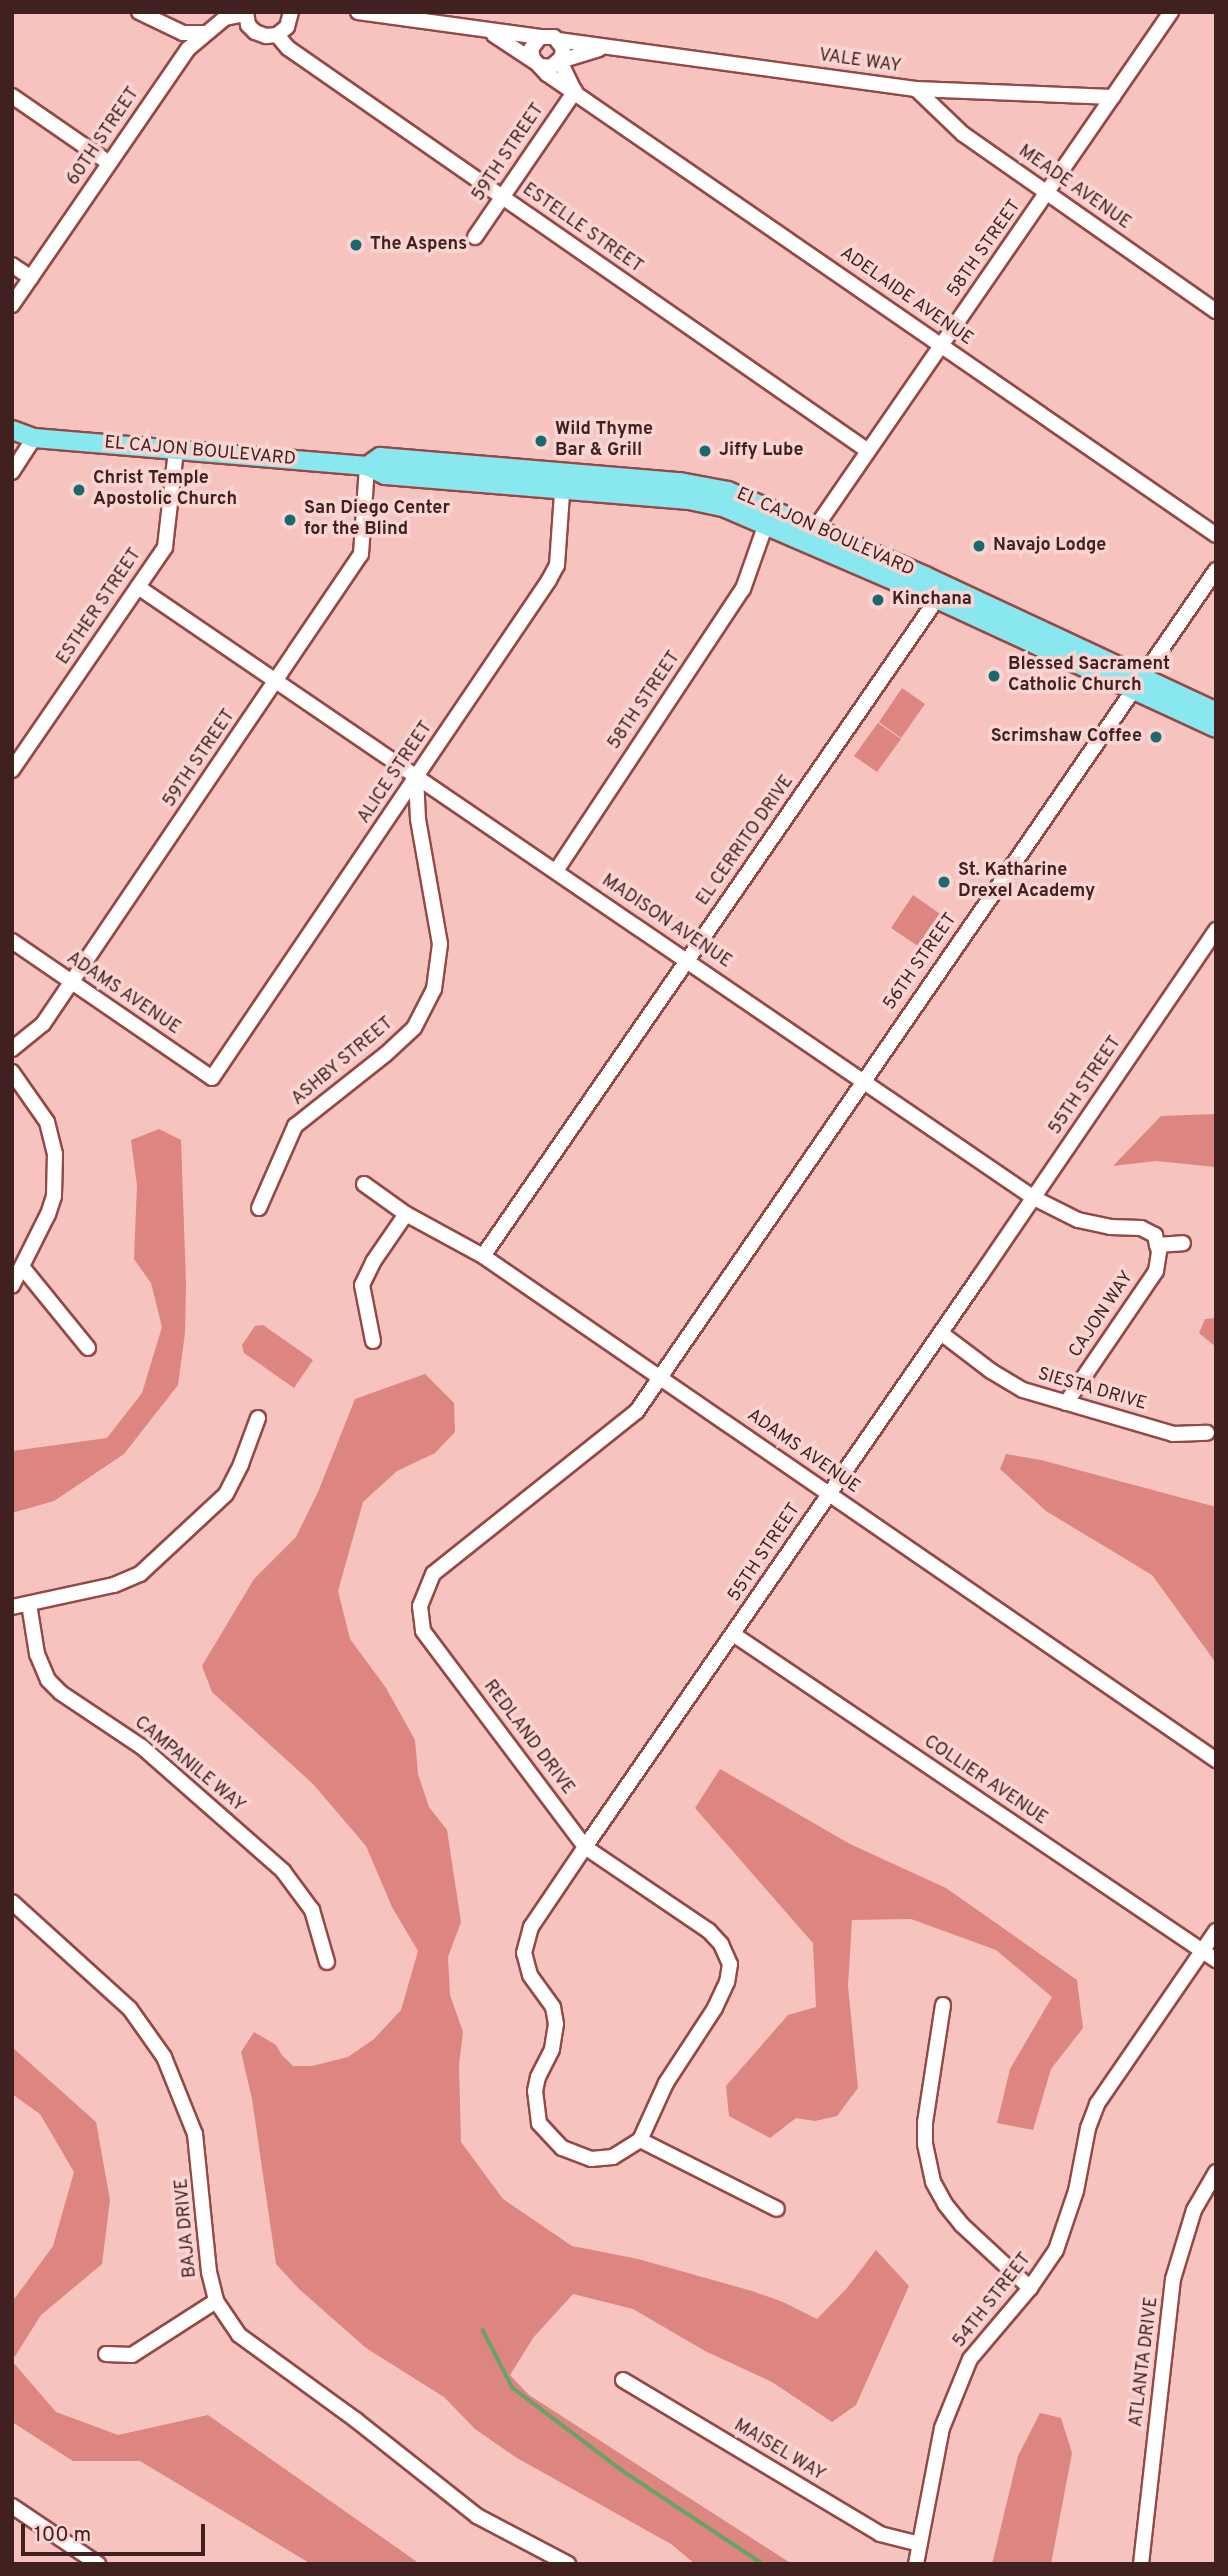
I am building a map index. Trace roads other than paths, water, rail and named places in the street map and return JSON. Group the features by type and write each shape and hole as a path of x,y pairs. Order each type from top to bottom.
{"main road":[{"name":"EL CAJON BOULEVARD","path":"12,430 34,438 366,466 385,475 563,480 769,516 1136,684 1216,728"},
{"name":"EL CAJON BOULEVARD","path":"12,443 34,438"},
{"name":"EL CAJON BOULEVARD","path":"1136,684 1216,712"}],"street":[{"path":"139,12 183,33 204,33"},
{"path":"276,35 287,27 290,12"},
{"name":"VALE WAY","path":"358,12 486,31 549,36 558,40 604,47 916,89 1113,97"},
{"name":"58TH STREET","path":"811,534 1171,12"},
{"name":"60TH STREET","path":"12,305 183,56 204,33 225,18 245,13 248,24 256,33 276,35"},
{"name":"VALE WAY","path":"486,31 539,65 551,67 560,61 604,47"},
{"name":"ESTELLE STREET","path":"276,35 288,48 868,451"},
{"path":"539,65 531,49 540,37"},
{"path":"558,40 562,48 560,61"},
{"name":"ADELAIDE AVENUE","path":"560,61 575,91"},
{"name":"ADELAIDE AVENUE","path":"539,65 547,74 1216,535"},
{"name":"MEADE AVENUE","path":"916,89 963,134 1216,310"},
{"name":"59TH STREET","path":"475,237 575,91"},
{"path":"12,96 109,163"},
{"path":"12,265 31,278"},
{"path":"12,472 34,438"},
{"name":"ESTHER STREET","path":"12,770 165,547 176,450"},
{"name":"59TH STREET","path":"12,1049 43,1024 72,983 361,554 366,466"},
{"name":"ALICE STREET","path":"212,1078 557,565 563,480"},
{"name":"58TH STREET","path":"556,871 743,589 769,516"},
{"name":"56TH STREET","path":"661,1378 862,1081 1216,570"},
{"name":"MADISON AVENUE","path":"138,587 1034,1198 1078,1220 1141,1228 1155,1235 1157,1245"},
{"name":"EL CERRITO DRIVE","path":"483,1256 941,593"},
{"name":"ASHBY STREET","path":"259,1208 295,1126 386,1054 414,1028 434,989 440,944 418,819 416,777"},
{"name":"55TH STREET","path":"640,2140 624,2152 591,2159 562,2148 540,2123 534,2091 537,2077 552,2049 556,2024 553,2007 530,1975 524,1954 531,1927 1216,930"},
{"name":"ADAMS AVENUE","path":"12,941 212,1078"},
{"path":"12,1072 47,1122 55,1154 54,1196 23,1268 12,1286"},
{"name":"ADAMS AVENUE","path":"364,1184 406,1214 483,1256 1216,1760"},
{"path":"373,1341 362,1284 373,1262 406,1214"},
{"path":"1157,1245 1183,1243"},
{"name":"CAJON WAY","path":"1066,1403 1156,1270 1157,1245"},
{"path":"23,1268 88,1348"},
{"name":"SIESTA DRIVE","path":"941,1333 991,1371 1023,1390 1173,1434 1207,1433"},
{"name":"REDLAND DRIVE","path":"640,2140 666,2083 715,2007 727,1982 730,1964 721,1944 709,1931 585,1847 423,1631 420,1606 433,1574 440,1566 637,1411 661,1378"},
{"path":"12,1607 114,1585 140,1574 226,1494 258,1418"},
{"name":"CAMPANILE WAY","path":"29,1604 39,1663 54,1687 142,1747 283,1871 312,1910 327,1962"},
{"name":"COLLIER AVENUE","path":"733,1634 1216,1960"},
{"name":"BAJA DRIVE","path":"12,1902 130,2009 164,2057 195,2134 209,2272 216,2301 248,2344 356,2420 477,2516 568,2564"},
{"name":"54TH STREET","path":"916,2564 942,2428 970,2359 1030,2288 1056,2250 1076,2191 1088,2128 1097,2104 1216,1931"},
{"path":"943,2005 925,2122 925,2144 933,2182 945,2204 962,2225 1030,2288"},
{"path":"640,2140 777,2209"},
{"name":"ATLANTA DRIVE","path":"1141,2564 1174,2279 1194,2210 1216,2172"},
{"path":"106,2354 132,2355 216,2301"},
{"name":"MAISEL WAY","path":"623,2380 880,2534 920,2544"},
{"path":"12,2506 98,2564"}],"waterway":[{"path":"483,2330 513,2388 626,2473 763,2564"}],"place":[{"name":"The Aspens","path":"356,245"},
{"name":"Wild Thyme Bar & Grill","path":"541,441"},
{"name":"Jiffy Lube","path":"705,451"},
{"name":"Christ Temple Apostolic Church","path":"79,490"},
{"name":"San Diego Center for the Blind","path":"290,520"},
{"name":"Navajo Lodge","path":"979,546"},
{"name":"Kinchana","path":"878,600"},
{"name":"Blessed Sacrament Catholic Church","path":"994,676"},
{"name":"Scrimshaw Coffee","path":"1156,737"},
{"name":"St. Katharine Drexel Academy","path":"944,882"}]}
